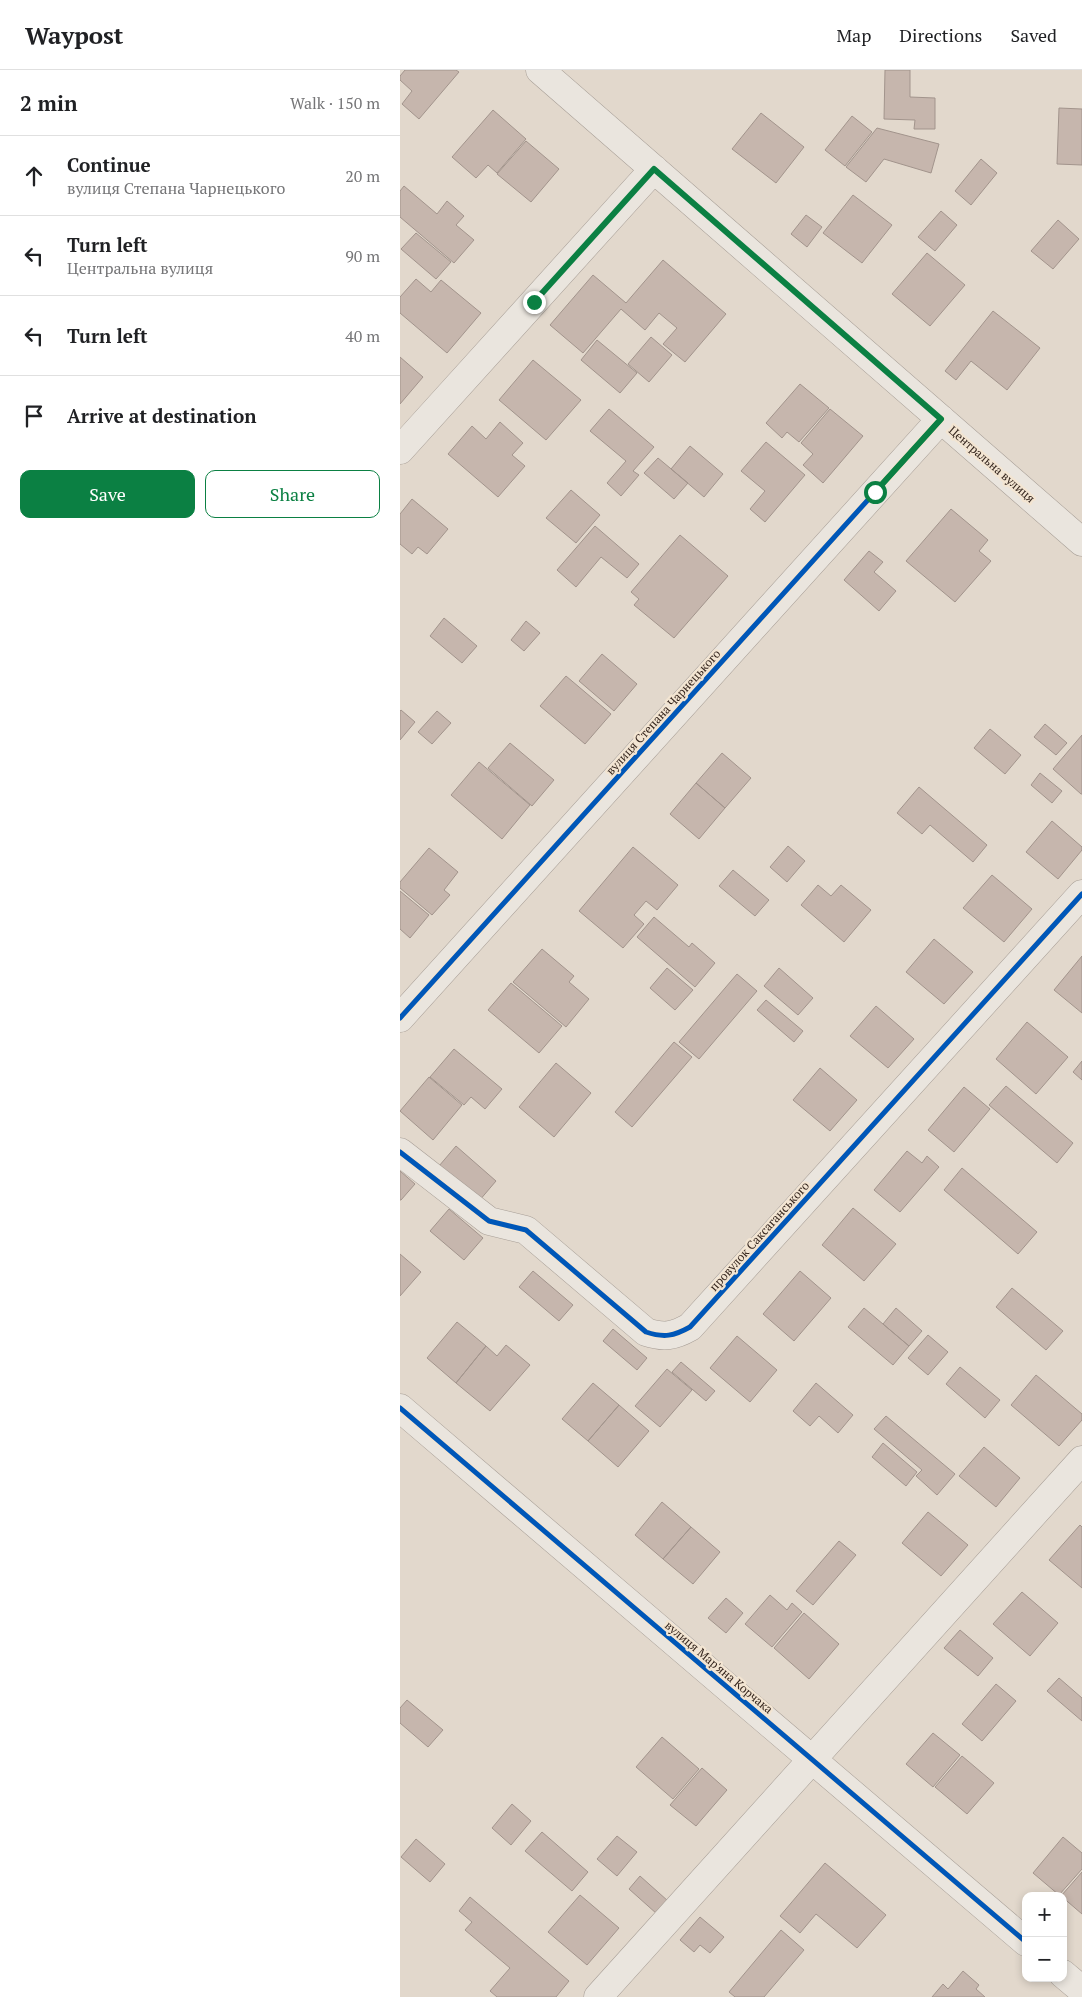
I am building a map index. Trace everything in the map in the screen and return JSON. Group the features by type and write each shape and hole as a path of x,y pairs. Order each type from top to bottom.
{"street":[{"name":"Центральна вулиця","path":"540,70 1082,542"},
{"path":"400,450 654,169"},
{"name":"вулиця Степана Чарнецького","path":"400,1018 941,419"},
{"name":"провулок Саксаганського","path":"400,1152 489,1221 526,1230 646,1332 660,1336 675,1335 690,1327 1082,894"},
{"name":"вулиця Мар'яна Корчака","path":"400,1408 1022,1939"},
{"path":"598,1997 1082,1460"},
{"path":"1067,1977 1082,1990"}],"building":[{"path":"405,70 456,70 459,72 419,119 402,104 412,91 400,80 400,76"},
{"path":"885,70 910,70 910,97 935,98 935,129 914,129 915,120 884,119"},
{"path":"1059,108 1082,109 1082,165 1057,164"},
{"path":"493,110 526,139 497,173 488,165 476,178 452,157"},
{"path":"761,113 804,147 776,183 732,149"},
{"path":"852,116 872,132 845,166 825,150"},
{"path":"877,128 939,144 931,173 884,159 866,182 846,167"},
{"path":"526,141 559,169 531,202 497,174"},
{"path":"981,159 997,173 971,205 955,191"},
{"path":"404,186 437,214 447,201 464,216 456,225 474,240 454,263 400,217 400,191"},
{"path":"853,195 892,225 862,263 823,233"},
{"path":"941,211 957,225 935,251 918,237"},
{"path":"806,215 822,227 807,247 791,234"},
{"path":"1058,220 1079,239 1053,269 1031,251"},
{"path":"416,233 451,262 436,279 401,249"},
{"path":"927,253 965,285 930,326 892,294"},
{"path":"663,260 726,314 685,362 663,344 677,328 659,313 645,330 621,309 583,353 550,325 593,275 626,303"},
{"path":"416,279 431,292 441,280 481,313 447,353 400,313 400,297"},
{"path":"993,311 1040,348 1007,390 971,361 956,380 945,371"},
{"path":"651,337 672,355 649,382 628,364"},
{"path":"597,340 637,373 620,393 581,360"},
{"path":"400,357 423,377 400,404"},
{"path":"533,360 581,400 546,440 499,400"},
{"path":"800,384 829,408 799,442 787,432 782,438 766,423"},
{"path":"609,409 654,447 633,471 639,475 621,496 607,483 626,461 590,431"},
{"path":"830,409 863,436 823,483 803,465 813,454 801,443"},
{"path":"500,422 523,443 512,455 525,466 498,497 448,454 472,426 486,439"},
{"path":"766,442 805,475 765,522 750,509 765,491 741,471"},
{"path":"690,446 723,474 704,497 671,469"},
{"path":"658,458 688,483 674,499 644,473"},
{"path":"571,490 600,515 576,543 546,518"},
{"path":"412,499 448,529 427,554 418,547 412,554 400,544 400,514"},
{"path":"951,509 988,540 979,551 991,561 955,602 906,561"},
{"path":"595,526 639,564 627,578 601,557 576,587 557,570"},
{"path":"680,535 728,576 674,638 634,605 639,599 631,592"},
{"path":"869,551 883,562 874,572 896,591 879,611 844,580"},
{"path":"444,618 477,646 462,663 430,636"},
{"path":"526,621 540,633 524,651 511,640"},
{"path":"602,654 637,684 614,711 579,681"},
{"path":"566,676 611,714 585,744 540,706"},
{"path":"400,711 415,722 400,740"},
{"path":"437,711 451,723 432,744 418,732"},
{"path":"1045,724 1067,743 1056,755 1034,737"},
{"path":"990,729 1021,755 1005,774 974,748"},
{"path":"1082,735 1082,794 1081,794 1053,769"},
{"path":"510,743 554,780 532,806 488,768"},
{"path":"722,753 751,778 725,808 696,783"},
{"path":"479,762 530,805 502,839 451,795"},
{"path":"1040,773 1062,791 1052,803 1031,785"},
{"path":"696,783 725,808 699,839 670,814"},
{"path":"919,787 987,845 973,862 930,825 922,834 897,813"},
{"path":"1052,821 1082,847 1082,850 1058,879 1026,852"},
{"path":"788,846 805,861 787,882 770,867"},
{"path":"633,847 678,885 657,910 646,901 634,915 644,924 623,948 579,911"},
{"path":"429,848 458,872 444,890 450,895 432,915 400,888 400,882"},
{"path":"733,870 769,900 755,916 719,886"},
{"path":"992,875 1032,909 1004,942 963,908"},
{"path":"818,885 831,896 841,885 871,910 844,942 801,905"},
{"path":"400,891 429,915 410,938 400,929"},
{"path":"654,917 689,947 692,943 715,963 695,987 637,937"},
{"path":"934,939 973,972 944,1004 906,972"},
{"path":"542,949 574,976 569,982 589,999 566,1027 513,982"},
{"path":"1082,956 1082,1013 1054,990"},
{"path":"667,968 693,990 675,1010 650,988"},
{"path":"779,968 813,998 798,1015 764,986"},
{"path":"737,974 757,991 699,1059 679,1042"},
{"path":"511,983 562,1026 539,1053 488,1010"},
{"path":"766,1000 803,1031 794,1042 757,1010"},
{"path":"876,1006 914,1039 888,1068 850,1036"},
{"path":"1027,1022 1068,1057 1036,1094 996,1059"},
{"path":"674,1042 692,1057 632,1127 615,1112"},
{"path":"454,1049 502,1089 485,1109 471,1097 464,1105 430,1077"},
{"path":"1082,1061 1082,1080 1073,1072"},
{"path":"556,1063 591,1093 554,1137 519,1107"},
{"path":"820,1068 857,1100 830,1131 793,1100"},
{"path":"429,1077 462,1105 433,1140 400,1111"},
{"path":"1006,1086 1073,1143 1057,1163 989,1105"},
{"path":"964,1087 990,1109 954,1152 928,1130"},
{"path":"456,1146 496,1181 479,1201 439,1166"},
{"path":"907,1151 922,1163 927,1156 939,1167 900,1212 874,1190"},
{"path":"962,1168 1037,1232 1018,1254 944,1190"},
{"path":"400,1171 415,1184 401,1200 400,1200"},
{"path":"853,1208 896,1244 864,1281 822,1245"},
{"path":"449,1209 483,1238 464,1260 430,1231"},
{"path":"400,1254 421,1272 400,1296"},
{"path":"533,1271 573,1305 559,1321 519,1287"},
{"path":"800,1271 831,1298 794,1341 763,1314"},
{"path":"1012,1288 1063,1331 1046,1350 996,1307"},
{"path":"864,1308 909,1346 893,1365 848,1327"},
{"path":"896,1308 922,1331 909,1346 883,1324"},
{"path":"457,1322 486,1346 456,1383 427,1358"},
{"path":"613,1329 647,1358 637,1370 603,1341"},
{"path":"928,1335 948,1352 928,1375 908,1358"},
{"path":"737,1336 777,1370 750,1402 710,1368"},
{"path":"506,1345 530,1365 490,1411 456,1383 486,1346 497,1356"},
{"path":"681,1362 715,1391 706,1401 672,1372"},
{"path":"960,1367 1000,1400 985,1418 946,1384"},
{"path":"667,1369 692,1390 660,1427 635,1406"},
{"path":"1036,1375 1082,1414 1082,1420 1059,1446 1011,1405"},
{"path":"593,1383 619,1405 588,1441 562,1419"},
{"path":"816,1383 853,1415 838,1433 819,1416 810,1426 793,1411"},
{"path":"619,1405 649,1431 618,1467 588,1441"},
{"path":"886,1416 955,1474 937,1495 916,1476 922,1470 874,1429"},
{"path":"883,1443 917,1472 906,1486 872,1457"},
{"path":"984,1447 1020,1478 996,1507 959,1476"},
{"path":"662,1502 691,1527 663,1559 635,1535"},
{"path":"928,1512 968,1545 941,1576 902,1543"},
{"path":"1080,1525 1082,1527 1082,1588 1049,1560"},
{"path":"691,1527 720,1552 693,1584 663,1559"},
{"path":"839,1541 856,1555 813,1605 796,1591"},
{"path":"1022,1592 1058,1623 1030,1656 993,1624"},
{"path":"770,1595 787,1610 792,1603 802,1612 772,1647 745,1624"},
{"path":"726,1598 743,1613 726,1633 708,1618"},
{"path":"804,1613 839,1644 809,1679 774,1648"},
{"path":"960,1630 993,1658 978,1676 944,1648"},
{"path":"1059,1678 1082,1698 1082,1721 1047,1691"},
{"path":"996,1684 1016,1701 982,1741 962,1724"},
{"path":"407,1700 443,1730 428,1747 400,1723 400,1708"},
{"path":"933,1733 960,1755 933,1787 906,1764"},
{"path":"662,1737 699,1769 673,1799 636,1767"},
{"path":"962,1756 994,1783 967,1814 935,1787"},
{"path":"702,1768 727,1790 696,1826 670,1805"},
{"path":"512,1804 531,1821 511,1845 492,1828"},
{"path":"542,1832 588,1872 572,1891 525,1851"},
{"path":"617,1836 637,1852 617,1876 597,1859"},
{"path":"1063,1837 1082,1853 1082,1869 1062,1892 1055,1892 1033,1873"},
{"path":"416,1839 445,1864 430,1882 401,1857"},
{"path":"825,1863 886,1915 857,1948 816,1914 800,1933 780,1916"},
{"path":"1082,1872 1082,1914 1067,1901 1067,1892 1064,1892"},
{"path":"640,1876 668,1901 657,1914 629,1889"},
{"path":"580,1895 619,1928 587,1965 548,1932"},
{"path":"470,1897 569,1981 556,1997 497,1997 490,1991 510,1968 465,1930 472,1922 459,1911"},
{"path":"700,1917 724,1937 710,1953 700,1945 694,1952 680,1940"},
{"path":"781,1930 804,1950 764,1997 735,1997 729,1992"},
{"path":"963,1971 979,1985 976,1989 985,1997 932,1997 943,1984 948,1989"}],"cycle path":[{"path":"400,1018 941,419"},
{"path":"400,1152 489,1221 526,1230 646,1332 658,1335 669,1335 679,1332 690,1327 1082,894"},
{"path":"400,1408 1022,1939"}],"route":[{"path":"534,302 654,169 941,419 875,492"}]}
